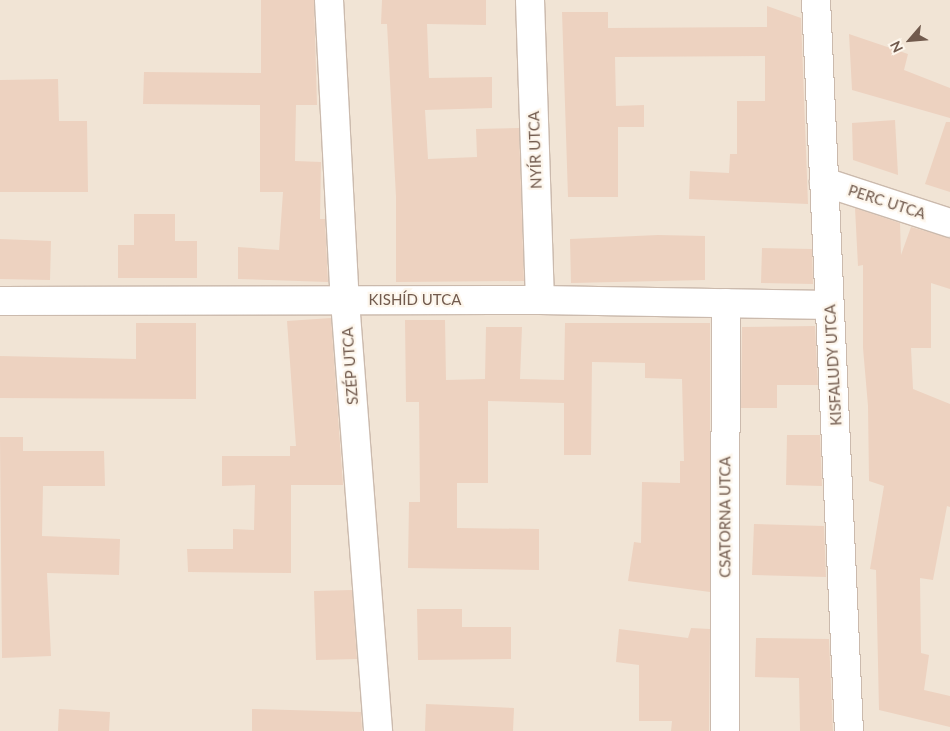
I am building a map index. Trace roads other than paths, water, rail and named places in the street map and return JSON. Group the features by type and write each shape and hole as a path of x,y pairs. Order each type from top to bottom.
{"street":[{"name":"SZÉP UTCA","path":"329,0 345,301 378,731"},
{"name":"NYÍR UTCA","path":"530,0 540,300"},
{"name":"KISFALUDY UTCA","path":"816,0 849,731"},
{"name":"PERC UTCA","path":"824,182 950,223"},
{"name":"KISHÍD UTCA","path":"0,301 540,300 830,305"},
{"name":"CSATORNA UTCA","path":"725,731 726,304"}]}
